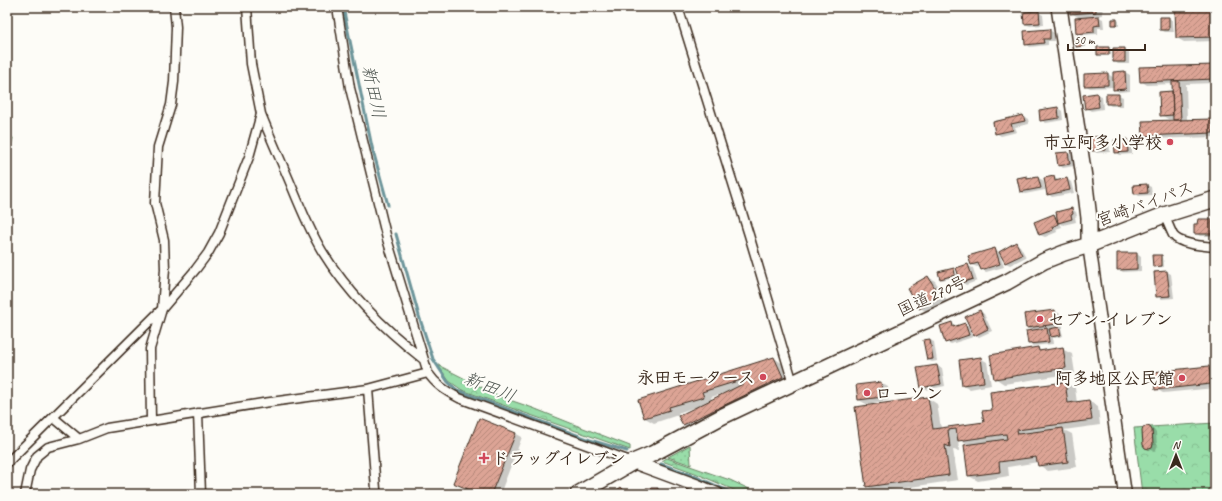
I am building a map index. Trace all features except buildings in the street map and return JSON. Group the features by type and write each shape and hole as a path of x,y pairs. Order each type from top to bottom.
{"highway":[{"path":"1059,7 1084,177 1089,218 1089,245"},
{"name":"宮崎バイパス","path":"1089,245 1164,215 1215,199"},
{"name":"国道270号","path":"578,494 634,462 723,416 1008,282 1044,261 1089,245"}],"main road":[{"path":"1089,245 1125,494"},
{"path":"634,462 699,490 717,494"}],"street":[{"path":"151,421 150,349 162,310 165,269 164,240 155,203 158,147 171,105 174,82 176,27 174,7"},
{"path":"247,7 251,64 261,114 304,217 322,250 342,280 368,310 394,335 424,359"},
{"path":"337,7 350,88 387,239 428,373 443,389 459,398 634,462"},
{"path":"678,7 747,227 793,383"},
{"path":"7,463 162,310 208,253 219,233 249,157 261,114"},
{"path":"1164,215 1178,240 1215,247"},
{"path":"25,494 30,470 37,456 48,447 79,439 107,428 263,402 368,389 428,373"},
{"path":"368,389 374,451 376,494"},
{"path":"198,413 201,494"},
{"path":"54,418 79,439"}],"green space":[{"path":"7,134 13,138 7,163"},
{"path":"438,365 501,397 630,446 630,450 462,390 449,381"},
{"path":"1215,423 1215,494 1142,494 1134,428"},
{"path":"690,445 691,465 668,457"},
{"path":"667,458 730,480 760,494 743,494 695,473 662,461"}],"waterway":[{"name":"新田川","path":"343,7 372,147 388,205"},
{"name":"新田川","path":"396,234 419,316 433,359 448,382 457,390 590,440 627,451"},
{"name":"新田川","path":"661,464 692,475 735,494"}],"place":[{"name":"市立阿多小学校","path":"1170,142"},
{"name":"セブン-イレブン","path":"1040,319"},
{"name":"永田モータース","path":"763,377"},
{"name":"阿多地区公民館","path":"1182,378"},
{"name":"ローソン","path":"867,393"},
{"name":"ドラッグイレブン","path":"484,458"}]}
